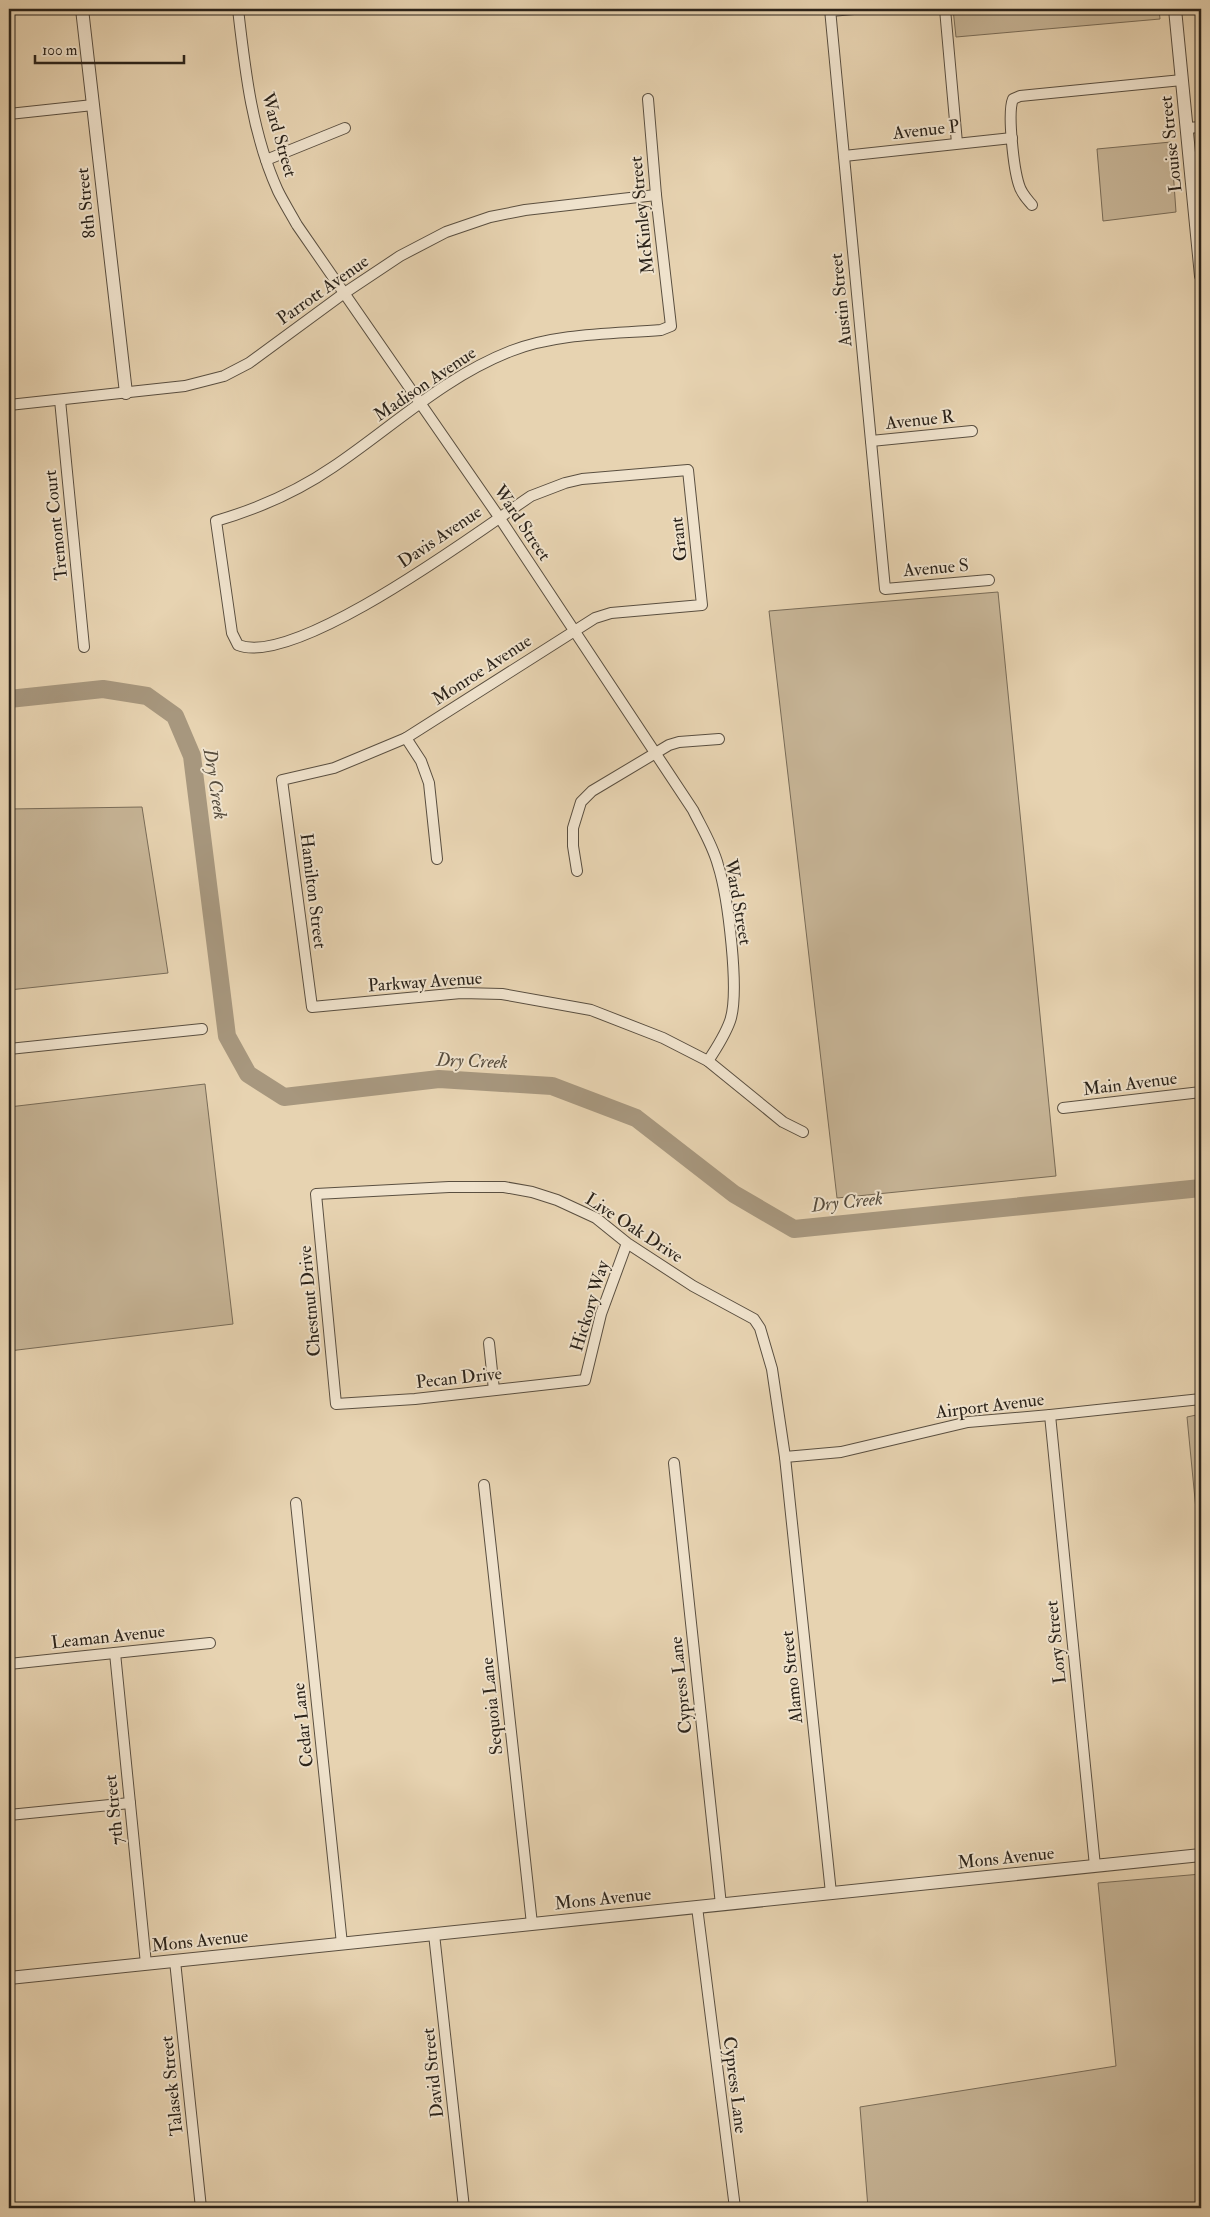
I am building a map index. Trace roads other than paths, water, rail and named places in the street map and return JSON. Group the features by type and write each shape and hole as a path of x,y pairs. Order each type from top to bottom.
{"street":[{"name":"8th Street","path":"82,9 126,393"},
{"name":"Ward Street","path":"238,9 254,116 266,160 278,192 297,225 343,294 499,517 693,810 707,838 719,866 728,918 734,1000 730,1021 708,1061"},
{"path":"830,10 854,9"},
{"path":"945,9 958,143"},
{"name":"Louise Street","path":"1175,9 1201,276"},
{"name":"Austin Street","path":"830,10 886,589"},
{"path":"1032,205 1019,186 1012,138 1011,104 1013,99 1020,96 1182,80"},
{"name":"McKinley Street","path":"648,100 656,195 671,326"},
{"path":"9,114 93,105"},
{"path":"1187,128 1201,127"},
{"path":"266,160 345,128"},
{"name":"Avenue P","path":"844,156 1012,138"},
{"name":"Parrott Avenue","path":"9,405 185,386 224,376 249,363 343,294 400,256 446,232 490,218 525,210 656,195"},
{"name":"Madison Avenue","path":"246,648 238,645 232,633 216,521 274,501 303,486 332,468 468,371 531,344 554,340 661,330 671,326"},
{"name":"Tremont Court","path":"60,400 84,646"},
{"name":"Avenue R","path":"871,442 972,431"},
{"name":"Davis Avenue","path":"246,648 257,649 289,641 334,622 402,582 530,496 582,479 688,470"},
{"name":"Grant","path":"688,470 702,605"},
{"name":"Avenue S","path":"886,589 990,580"},
{"name":"Monroe Avenue","path":"282,780 334,768 406,738 594,618 611,613 702,605"},
{"path":"406,738 421,761 429,783 437,859"},
{"path":"577,871 573,846 573,828 581,802 592,791 655,752 679,742 719,739"},
{"name":"Hamilton Street","path":"282,780 312,1007"},
{"name":"Parkway Avenue","path":"312,1007 442,994 502,994 591,1010 663,1038 708,1061 782,1122 803,1132"},
{"path":"9,1049 202,1029"},
{"name":"Main Avenue","path":"1063,1108 1201,1092"},
{"name":"Live Oak Drive","path":"316,1194 449,1187 504,1187 532,1192 557,1200 596,1218 627,1243 693,1286 754,1319 760,1328 772,1369 786,1457"},
{"name":"Chestnut Drive","path":"316,1194 336,1404"},
{"name":"Hickory Way","path":"585,1380 601,1314 627,1243"},
{"path":"489,1343 494,1390"},
{"name":"Pecan Drive","path":"336,1404 415,1399 585,1380"},
{"name":"Airport Avenue","path":"786,1457 841,1452 968,1422 1201,1398"},
{"name":"Lory Street","path":"1050,1415 1095,1866"},
{"name":"Alamo Street","path":"786,1457 831,1893"},
{"name":"Cypress Lane","path":"674,1463 721,1905"},
{"name":"Sequoia Lane","path":"484,1485 532,1924"},
{"name":"Cedar Lane","path":"296,1503 342,1944"},
{"name":"Leaman Avenue","path":"9,1664 210,1643"},
{"name":"7th Street","path":"115,1653 146,1964"},
{"path":"9,1815 130,1802"},
{"name":"Mons Avenue","path":"9,1978 1201,1855"},
{"name":"Cypress Lane","path":"696,1907 735,2208"},
{"name":"David Street","path":"434,1934 464,2208"},
{"name":"Talasek Street","path":"175,1961 201,2208"}],"waterway":[{"name":"Dry Creek","path":"9,699 103,689 147,696 175,716 192,756 227,1036 248,1074 284,1097 439,1079 552,1086 636,1118 734,1194 794,1229 1201,1188"}]}
